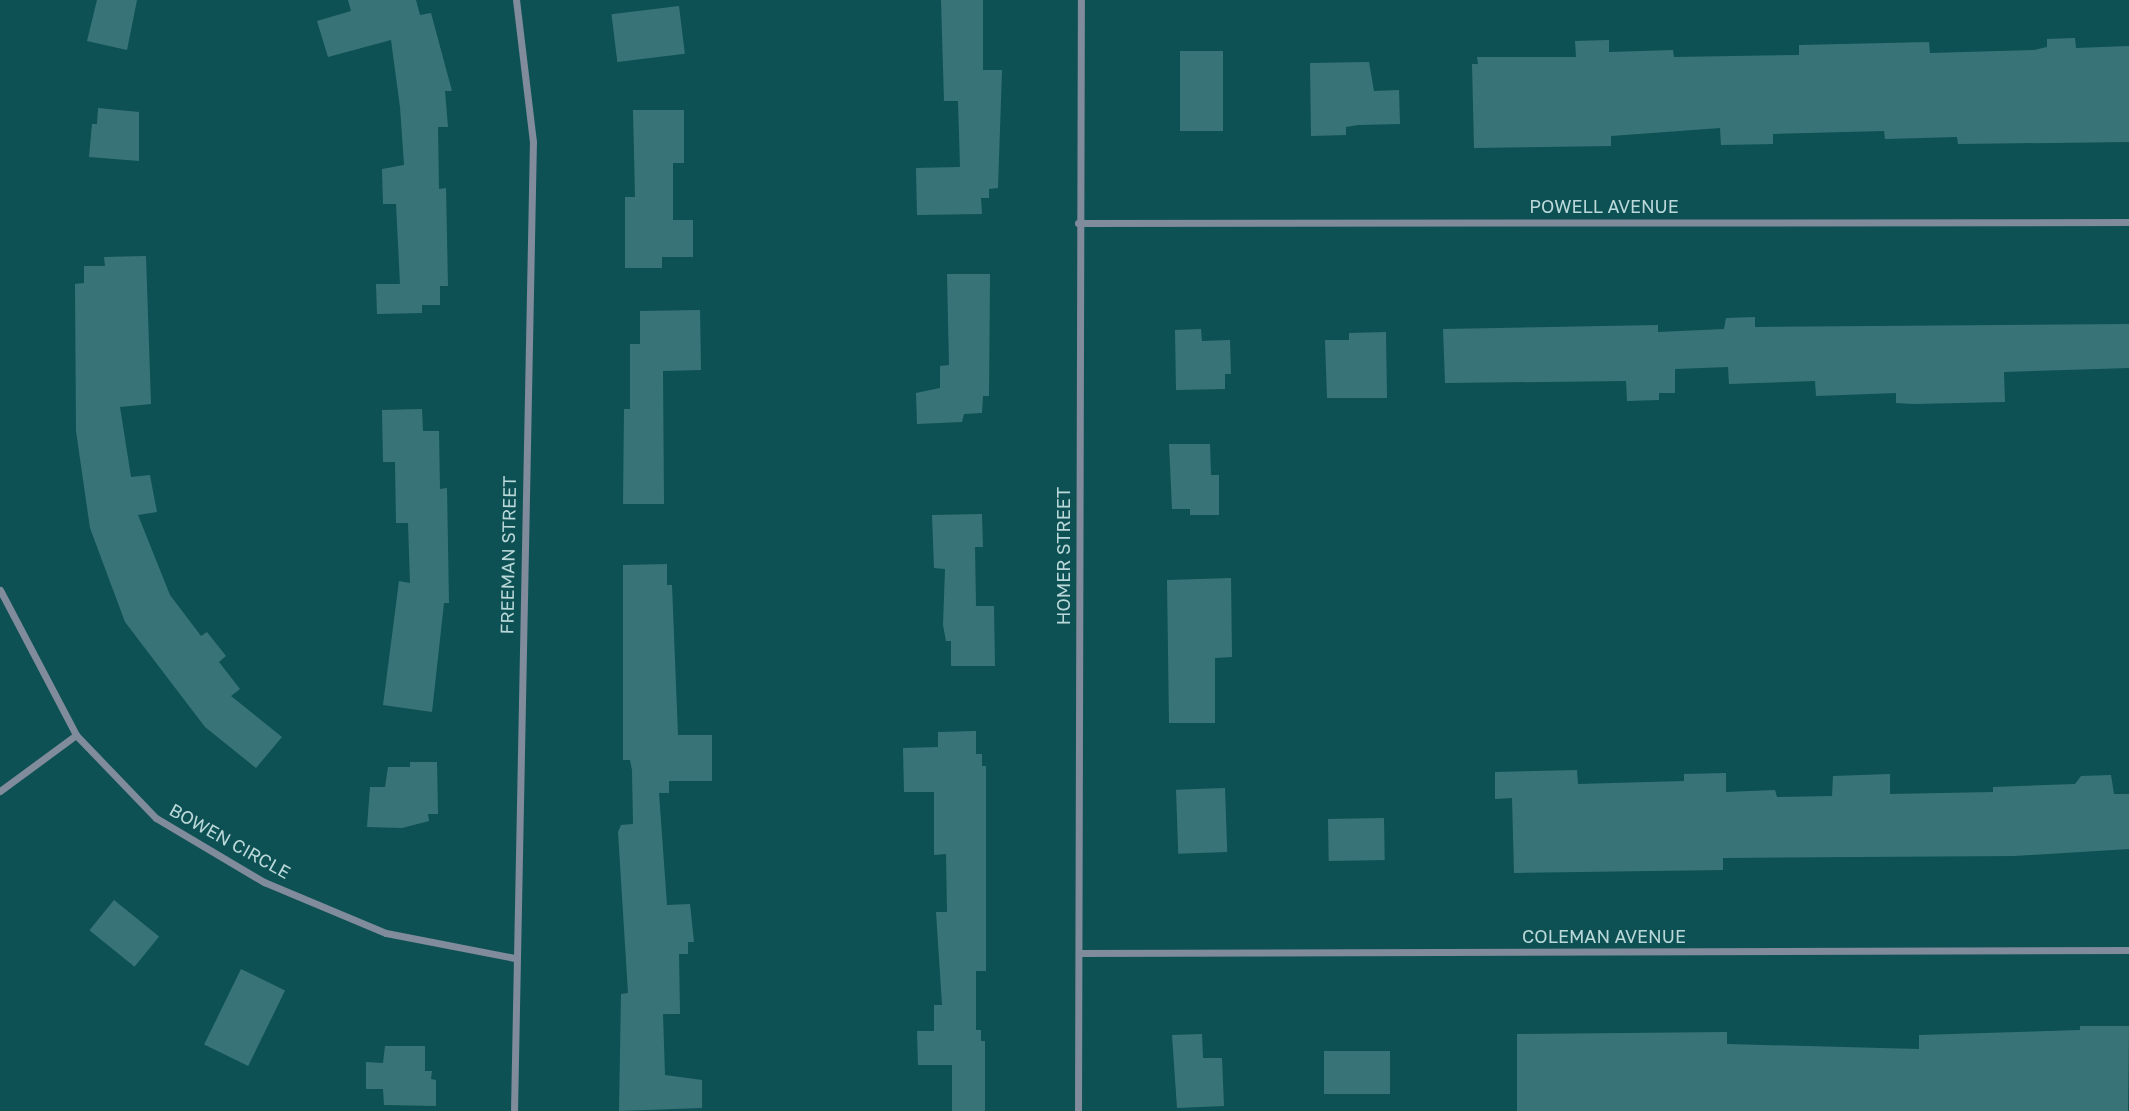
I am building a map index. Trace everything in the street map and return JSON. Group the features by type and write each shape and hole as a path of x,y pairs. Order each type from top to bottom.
{"street":[{"name":"FREEMAN STREET","path":"514,1111 533,142 516,0"},
{"name":"HOMER STREET","path":"1078,1111 1078,223 1081,0"},
{"name":"POWELL AVENUE","path":"1078,223 2129,222"},
{"name":"BOWEN CIRCLE","path":"0,590 76,735 156,818 264,882 386,933 515,958"},
{"path":"0,791 76,735"},
{"name":"COLEMAN AVENUE","path":"1080,953 2129,950"}],"building":[{"path":"97,0 137,0 127,50 87,41"},
{"path":"348,0 416,0 420,15 431,13 452,91 445,91 448,127 438,127 439,189 446,188 448,286 440,286 440,305 422,305 422,313 377,314 376,284 400,284 396,204 383,204 382,169 404,165 400,107 391,40 328,57 317,21 351,11"},
{"path":"941,0 983,0 983,70 1002,70 998,188 989,189 989,198 981,198 982,214 917,215 916,168 960,167 958,101 944,101"},
{"path":"679,6 685,54 617,62 612,14"},
{"path":"2075,38 2076,48 2129,46 2129,142 1958,144 1957,137 1885,139 1884,131 1773,134 1773,144 1721,145 1720,128 1611,136 1611,146 1474,148 1472,64 1478,64 1477,57 1576,57 1575,41 1609,40 1609,52 1673,50 1674,57 1799,55 1799,45 1929,42 1930,53 2034,50 2047,47 2047,39"},
{"path":"1180,51 1223,51 1223,131 1180,131"},
{"path":"1369,62 1374,91 1399,90 1400,124 1358,125 1346,127 1346,135 1311,136 1310,63"},
{"path":"98,108 139,112 139,161 89,157 92,124 97,124"},
{"path":"633,110 684,110 684,163 673,163 673,220 693,220 693,257 662,257 662,268 625,268 625,197 635,197"},
{"path":"146,256 151,404 120,407 131,477 150,475 157,512 138,515 170,595 201,636 207,632 226,656 219,662 240,689 231,696 282,737 256,768 205,727 125,622 90,528 76,431 75,284 84,283 84,266 105,266 104,257"},
{"path":"947,274 990,274 989,396 983,396 982,413 964,414 962,422 917,424 916,393 940,388 940,366 949,365"},
{"path":"700,310 701,370 663,371 664,504 623,504 624,409 630,409 630,344 640,344 640,311"},
{"path":"1755,317 1755,327 2129,324 2129,368 2004,372 2005,402 1896,403 1896,393 1816,396 1815,381 1729,384 1728,367 1675,369 1675,393 1659,393 1659,400 1627,401 1626,381 1445,383 1443,329 1658,325 1658,332 1724,329 1726,318"},
{"path":"1201,329 1202,341 1230,340 1231,374 1225,374 1225,389 1176,390 1175,330"},
{"path":"1386,332 1387,398 1327,398 1325,340 1349,340 1349,333"},
{"path":"422,409 423,431 439,431 440,489 447,488 449,603 444,603 432,712 383,705 399,581 410,583 408,523 396,523 395,462 383,462 382,410"},
{"path":"1169,444 1210,444 1211,475 1219,475 1219,515 1190,515 1190,509 1172,509"},
{"path":"982,514 983,547 975,547 976,606 994,606 995,666 951,666 951,641 946,641 943,625 945,569 934,568 932,515"},
{"path":"667,564 667,585 672,585 678,735 712,735 712,781 669,781 669,793 659,793 667,905 690,904 694,942 688,942 688,954 679,954 680,1014 663,1014 665,1075 702,1080 702,1108 619,1111 621,994 628,993 618,832 621,825 633,824 632,770 630,760 623,760 623,565"},
{"path":"1231,578 1232,657 1215,658 1215,723 1169,723 1167,580"},
{"path":"976,731 976,754 982,754 982,766 986,766 986,971 976,971 976,1030 981,1030 981,1041 985,1041 985,1111 952,1111 952,1065 918,1065 917,1031 934,1031 934,1005 942,1005 936,912 947,912 946,854 934,855 934,792 904,792 903,748 938,747 938,732"},
{"path":"410,762 437,762 438,814 428,814 429,821 402,828 367,827 370,787 385,787 388,767 410,767"},
{"path":"1577,770 1578,784 1684,781 1684,774 1726,773 1726,792 1775,790 1777,797 1832,796 1833,776 1890,774 1890,794 1993,792 1993,787 2075,784 2081,776 2111,775 2114,794 2129,794 2129,849 2014,856 1723,858 1723,870 1514,873 1512,798 1495,799 1495,772"},
{"path":"1225,788 1227,852 1178,854 1176,790"},
{"path":"1384,818 1385,860 1329,861 1328,819"},
{"path":"114,900 159,937 135,967 89,930"},
{"path":"241,969 285,990 248,1066 204,1044"},
{"path":"2080,1026 2129,1026 2128,1111 1517,1111 1517,1034 1727,1032 1727,1044 1919,1049 1919,1035 2080,1030"},
{"path":"1202,1034 1203,1058 1222,1058 1224,1106 1177,1108 1172,1035"},
{"path":"385,1046 425,1046 425,1071 432,1071 431,1079 436,1080 436,1106 384,1105 383,1089 366,1089 366,1062 383,1063"},
{"path":"1324,1051 1390,1051 1390,1094 1324,1094"}]}
